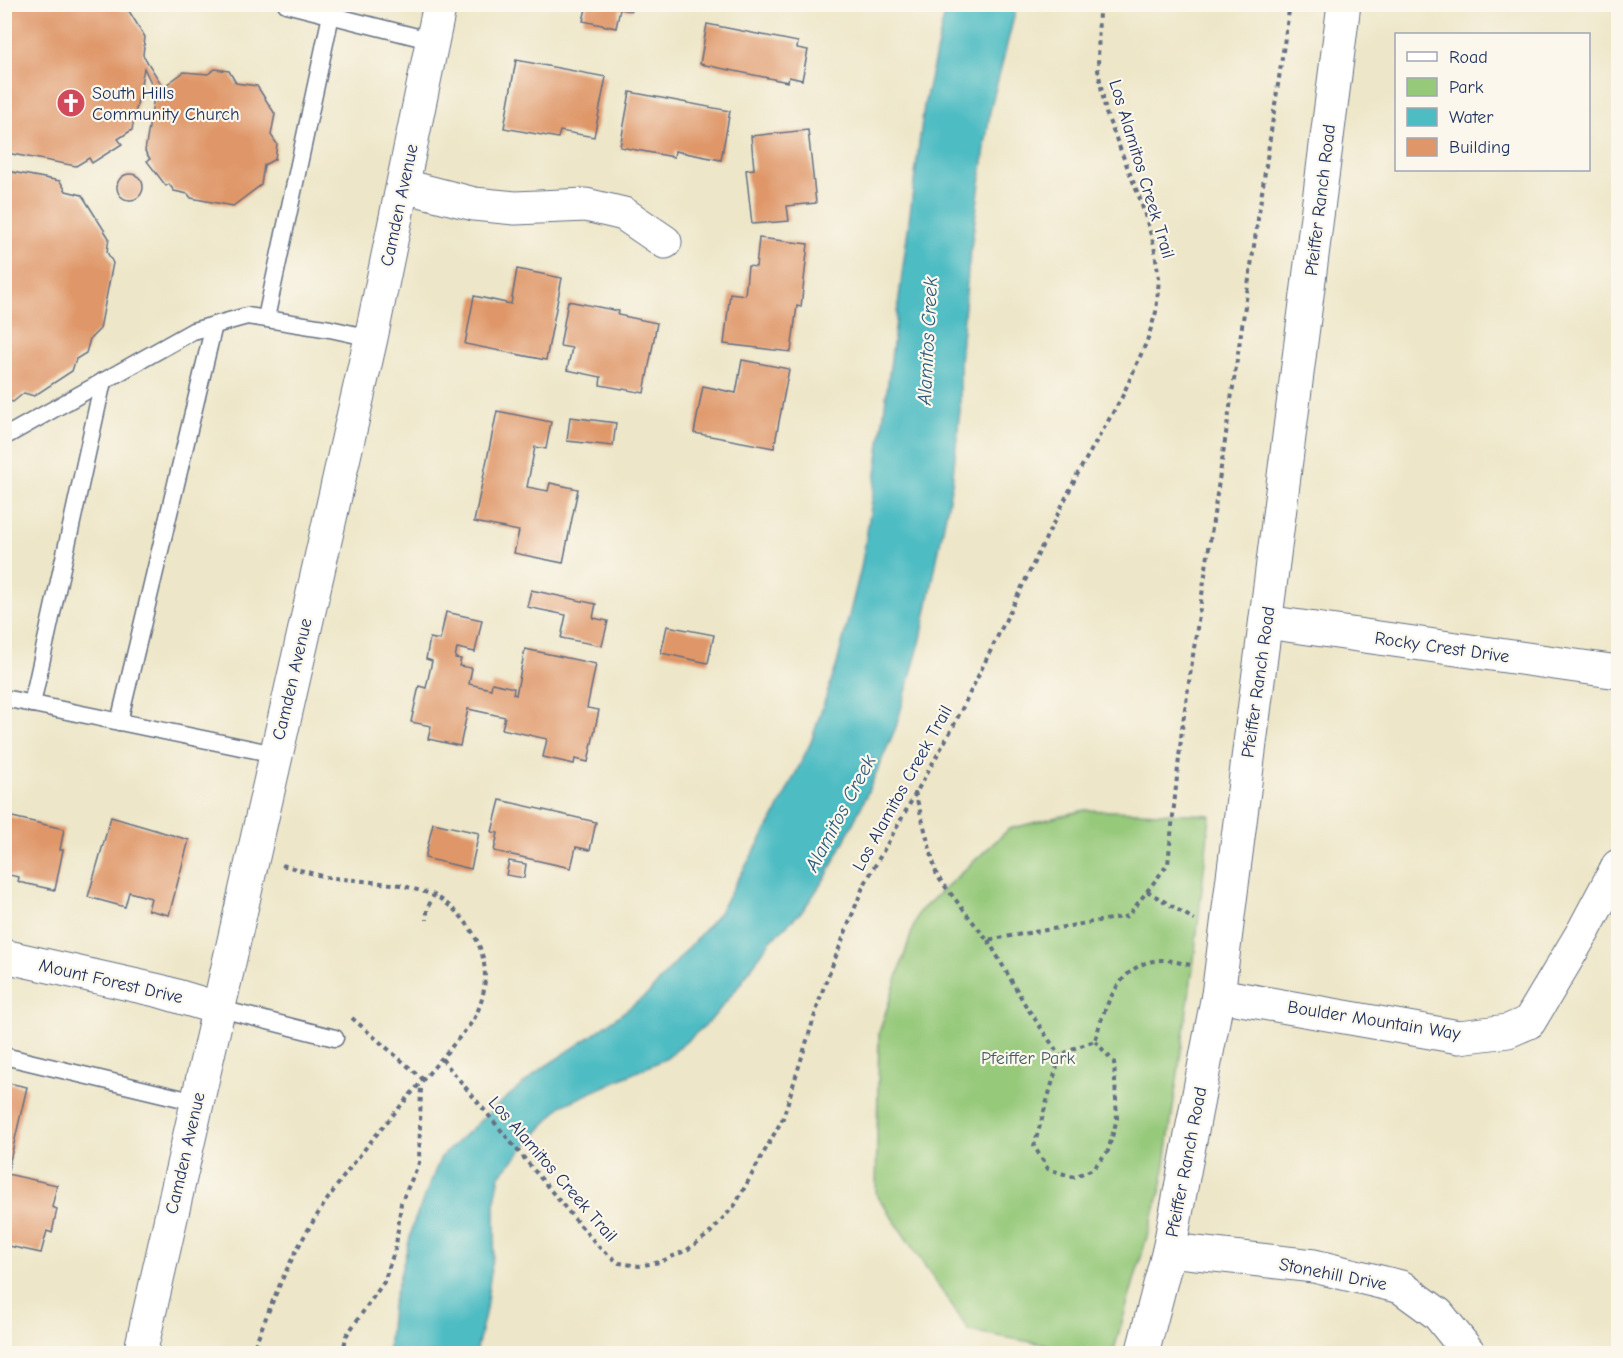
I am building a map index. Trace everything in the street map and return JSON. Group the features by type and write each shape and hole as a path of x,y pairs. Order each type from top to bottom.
{"street":[{"name":"Camden Avenue","path":"140,1353 404,186 440,4"},
{"name":"Pfeiffer Ranch Road","path":"1142,1353 1169,1251 1219,982 1344,4"},
{"path":"404,186 474,204 515,208 586,205 624,214 664,242"},
{"name":"Rocky Crest Drive","path":"1266,622 1618,672"},
{"name":"Boulder Mountain Way","path":"1219,982 1459,1037 1508,1031 1529,1022 1584,930 1618,866"},
{"name":"Mount Forest Drive","path":"4,956 160,991 217,1008"},
{"name":"Stonehill Drive","path":"1169,1251 1314,1266 1401,1287 1438,1314 1470,1353"}],"lane":[{"path":"286,4 433,41"},
{"path":"266,318 324,13"},
{"path":"4,438 193,331 214,325 247,316 370,338"},
{"path":"119,722 214,325"},
{"path":"32,704 103,381"},
{"path":"4,698 275,754"},
{"path":"217,1008 335,1038"},
{"path":"4,1056 196,1102"}],"path":[{"name":"Los Alamitos Creek Trail","path":"442,1059 572,1216 600,1248 619,1263 639,1266 660,1262 687,1250 709,1234 735,1205 783,1118 844,931 884,846 953,727 1078,473 1122,397 1147,341 1156,312 1160,279 1154,245 1140,199 1106,113 1098,70 1099,4"},
{"path":"987,940 1128,916 1168,864 1183,718 1290,4"},
{"path":"915,792 937,876 987,940 1026,1006 1060,1056"},
{"path":"251,856 325,877 401,885 434,895 451,905 463,918 481,951 486,973 486,988 473,1021 358,1158 326,1203 294,1256 251,1353"},
{"path":"1147,891 1223,937"},
{"path":"427,920 427,909 434,895"},
{"path":"1095,1041 1112,990 1137,968 1161,960 1219,982"},
{"path":"351,1017 424,1080"},
{"path":"1095,1041 1114,1062 1116,1119 1108,1151 1093,1169 1074,1176 1048,1169 1034,1146 1038,1124 1060,1056 1095,1041"},
{"path":"343,1353 346,1336 384,1282 396,1246 401,1203 418,1163 421,1084"}],"green space":[{"name":"Pfeiffer Park","path":"1085,810 1210,815 1194,960 1162,1185 1113,1353 1093,1353 969,1331 876,1194 879,1033 918,913 1009,829"}],"water":[{"name":"Alamitos Creek","path":"947,4 1017,5 990,111 968,270 960,362 960,410 952,484 921,639 896,727 863,803 827,875 803,910 770,941 738,987 710,1021 667,1058 561,1106 500,1175 495,1200 495,1240 486,1309 476,1353 388,1353 392,1306 414,1222 441,1157 541,1069 590,1037 649,993 718,914 775,815 811,742 837,664 861,568 875,482 924,106"}],"building":[{"name":"South Hills Community Church","path":"4,4 99,4 129,11 145,37 143,55 163,87 184,72 208,74 215,69 229,71 236,83 257,86 275,114 271,135 277,144 275,159 264,165 261,185 233,206 191,198 188,194 174,191 169,184 166,186 147,161 150,159 145,151 155,91 144,68 132,130 118,139 122,144 92,163 89,158 76,166 12,154 4,147"},
{"path":"587,4 633,4 632,11 620,9 616,28 583,21"},
{"path":"707,24 798,42 797,48 808,50 802,80 789,77 788,82 700,64"},
{"path":"516,60 606,77 594,137 560,131 558,138 504,128"},
{"path":"630,92 730,111 721,160 675,151 674,157 620,147"},
{"path":"808,130 816,203 787,206 789,221 752,224 746,170 754,169 751,136"},
{"path":"4,162 7,171 60,181 66,191 82,195 109,238 107,252 113,263 100,329 90,339 86,353 76,359 72,371 34,396 24,393 13,402 4,400"},
{"path":"130,174 139,178 143,187 139,196 130,200 121,196 117,187 121,178"},
{"path":"759,238 808,244 801,307 797,306 791,352 724,344 730,293 745,295 748,266 756,267"},
{"path":"517,269 562,278 546,360 465,344 474,296 511,304"},
{"path":"568,301 619,311 618,315 657,323 644,393 600,385 601,377 567,370 572,348 560,346"},
{"path":"742,360 789,369 774,448 694,433 703,386 736,393"},
{"path":"497,411 551,422 546,449 535,447 527,487 548,491 550,483 578,489 563,563 514,553 519,531 474,522"},
{"path":"570,417 616,423 613,446 567,441"},
{"path":"531,590 596,604 593,618 608,621 602,646 561,638 566,615 527,607"},
{"path":"446,612 482,620 475,652 457,648 455,658 461,659 459,666 472,668 469,684 491,689 492,683 514,688 513,694 516,695 525,649 596,664 587,708 599,710 588,762 575,759 574,764 543,757 547,739 502,729 505,717 468,709 460,746 428,739 431,726 411,722 419,686 426,688 432,661 426,659 430,638 440,640"},
{"path":"667,626 714,635 708,663 661,653"},
{"path":"500,800 596,822 590,850 576,847 571,868 494,851 498,833 492,832"},
{"path":"4,817 64,829 60,850 63,850 55,890 18,882 19,877 4,874"},
{"path":"111,817 189,840 169,915 148,910 151,898 129,892 125,907 88,897"},
{"path":"433,823 479,833 471,869 425,858"},
{"path":"509,861 526,864 524,878 506,875"},
{"path":"4,1082 27,1087 7,1174 57,1185 52,1207 57,1209 52,1233 47,1231 41,1253 4,1245"}],"place":[{"name":"South Hills Community Church","path":"71,103"}]}
